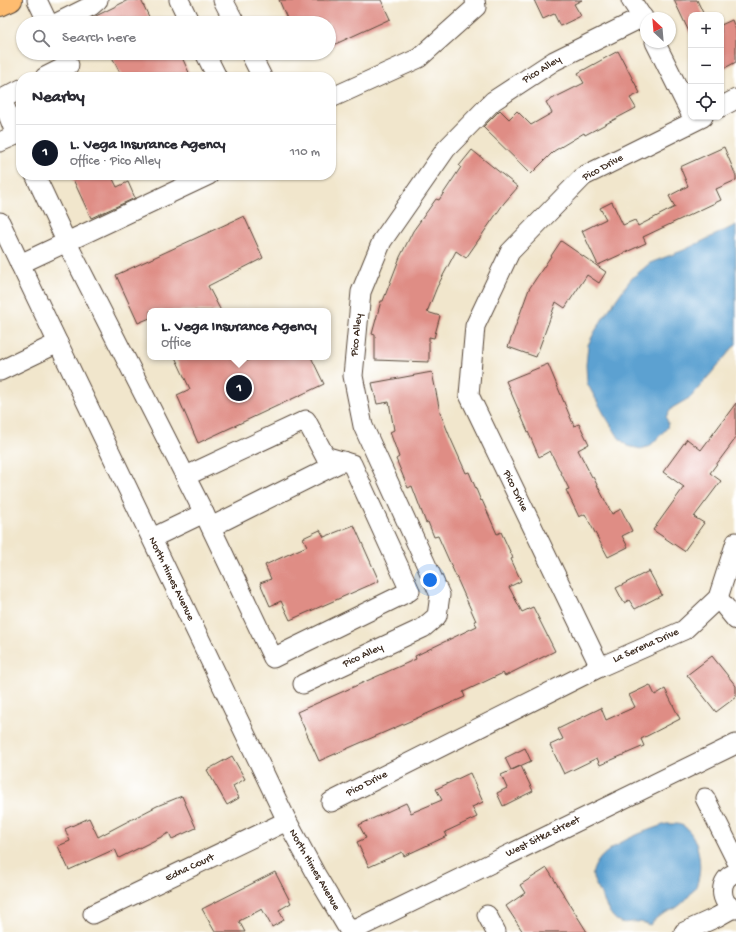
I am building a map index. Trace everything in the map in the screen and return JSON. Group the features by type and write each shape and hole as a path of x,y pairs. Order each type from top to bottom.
{"main road":[{"path":"0,5 10,0"}],"street":[{"path":"37,0 45,16"},
{"path":"71,16 91,6 98,0"},
{"path":"179,0 187,16"},
{"path":"223,0 231,16"},
{"path":"336,96 419,58 476,7 475,0"},
{"path":"631,0 640,14"},
{"name":"Pico Alley","path":"303,684 423,628 437,616 440,595 363,426 353,376 361,292 382,241 446,149 493,101 554,61 640,22"},
{"path":"659,48 688,104"},
{"path":"55,72 69,65 66,60"},
{"path":"208,60 214,72"},
{"path":"254,60 260,72"},
{"path":"12,140 2,99 16,92"},
{"path":"724,105 736,99"},
{"name":"Pico Drive","path":"331,802 600,667 469,395 475,326 510,252 584,176 689,120"},
{"path":"37,180 67,243 186,476 273,658 410,591 352,464 325,456 306,420 186,476"},
{"path":"20,264 67,243 197,180"},
{"name":"North Himes Avenue","path":"0,222 287,821 315,873 350,932"},
{"path":"0,371 58,343"},
{"path":"152,538 207,520 343,461"},
{"name":"La Serena Drive","path":"600,667 684,630 718,598 736,542"},
{"path":"718,598 736,620"},
{"name":"West Sitka Street","path":"350,932 736,744"},
{"path":"704,798 736,860"},
{"name":"Edna Court","path":"93,914 287,821"},
{"path":"684,932 734,908 724,900 722,892 723,884 727,878 736,873"},
{"path":"487,915 496,932"}],"water":[{"path":"736,225 736,344 691,397 672,408 666,417 668,423 667,428 652,444 641,449 627,446 619,438 587,383 586,365 588,345 603,318 631,279 650,263 684,250"},
{"path":"666,824 676,824 685,827 694,839 700,865 698,882 682,904 665,913 650,925 640,922 620,922 613,917 608,910 594,880 593,871 597,862 604,854 624,841"}],"building":[{"path":"128,0 141,0 149,16 96,16"},
{"path":"279,0 381,0 390,19 336,44 336,16 286,16"},
{"path":"534,0 582,0 574,4 581,16 560,26 554,14 543,19"},
{"path":"674,0 697,0 703,12 688,12 688,30"},
{"path":"732,20 736,30 736,62 724,68 724,48 724,24"},
{"path":"618,51 640,93 630,98 636,108 585,135 584,133 554,151 531,174 483,127 500,110 509,119 517,111 531,125 552,113 546,102 584,83 578,73"},
{"path":"114,60 183,60 189,72 120,72"},
{"path":"724,147 736,176 736,180 716,189 721,200 643,237 646,243 598,265 582,231 606,219 600,208 612,202 623,225 635,220 638,226 675,207 669,196 688,186 680,167"},
{"path":"472,150 518,187 504,203 466,258 456,251 437,287 427,312 440,316 434,338 429,337 429,362 375,360 375,335 372,334 381,301 383,301 400,257 413,231 436,199 439,200 461,167 459,166"},
{"path":"73,180 114,180 117,187 128,182 135,198 91,218"},
{"path":"244,216 263,258 208,286 219,308 147,308 147,319 138,323 116,275"},
{"path":"561,241 606,272 599,283 587,275 565,308 556,302 536,357 508,347 529,289"},
{"path":"176,360 312,360 324,384 198,443 177,395 190,389"},
{"path":"548,364 574,426 579,424 589,444 578,450 612,514 621,509 632,531 622,536 628,547 608,557 585,514 579,517 566,490 569,489 550,451 539,457 506,381"},
{"path":"432,372 440,412 450,437 466,473 469,472 497,534 501,532 513,558 511,559 521,581 509,587 522,612 533,607 555,651 505,676 503,673 463,692 465,697 319,761 297,712 416,659 415,656 477,626 438,536 434,537 428,522 426,523 412,486 408,488 396,459 399,457 390,432 394,430 389,402 377,404 372,383"},
{"path":"736,403 736,438 710,473 721,481 694,517 704,523 684,551 653,530 684,487 663,472 687,439 701,450"},
{"path":"354,525 379,581 290,620 281,601 270,606 260,583 271,579 265,565 307,546 303,538 320,530 324,537"},
{"path":"649,571 662,595 635,609 629,600 624,603 616,588"},
{"path":"712,656 736,686 736,697 716,712 687,675"},
{"path":"650,685 655,695 665,689 680,719 641,739 644,746 600,765 597,758 564,774 550,745 563,739 558,729 601,708 606,720 635,707 629,695"},
{"path":"525,748 531,761 511,770 505,758"},
{"path":"232,756 245,779 233,786 239,798 227,805 207,770"},
{"path":"521,766 533,791 503,806 497,793 507,788 501,775"},
{"path":"470,773 483,802 472,807 477,817 445,832 447,836 404,856 402,852 369,867 357,842 366,838 359,825 406,803 411,813 442,800 436,789"},
{"path":"182,796 196,828 172,839 169,833 119,858 115,849 69,870 58,846 70,841 65,829 89,818 98,837 157,806"},
{"path":"547,868 587,932 523,932 506,906 525,893 520,885"},
{"path":"275,872 291,903 279,910 284,920 272,927 262,909 239,921 245,932 215,932 202,909"}],"place":[{"name":"L. Vega Insurance Agency","path":"239,388"}]}
